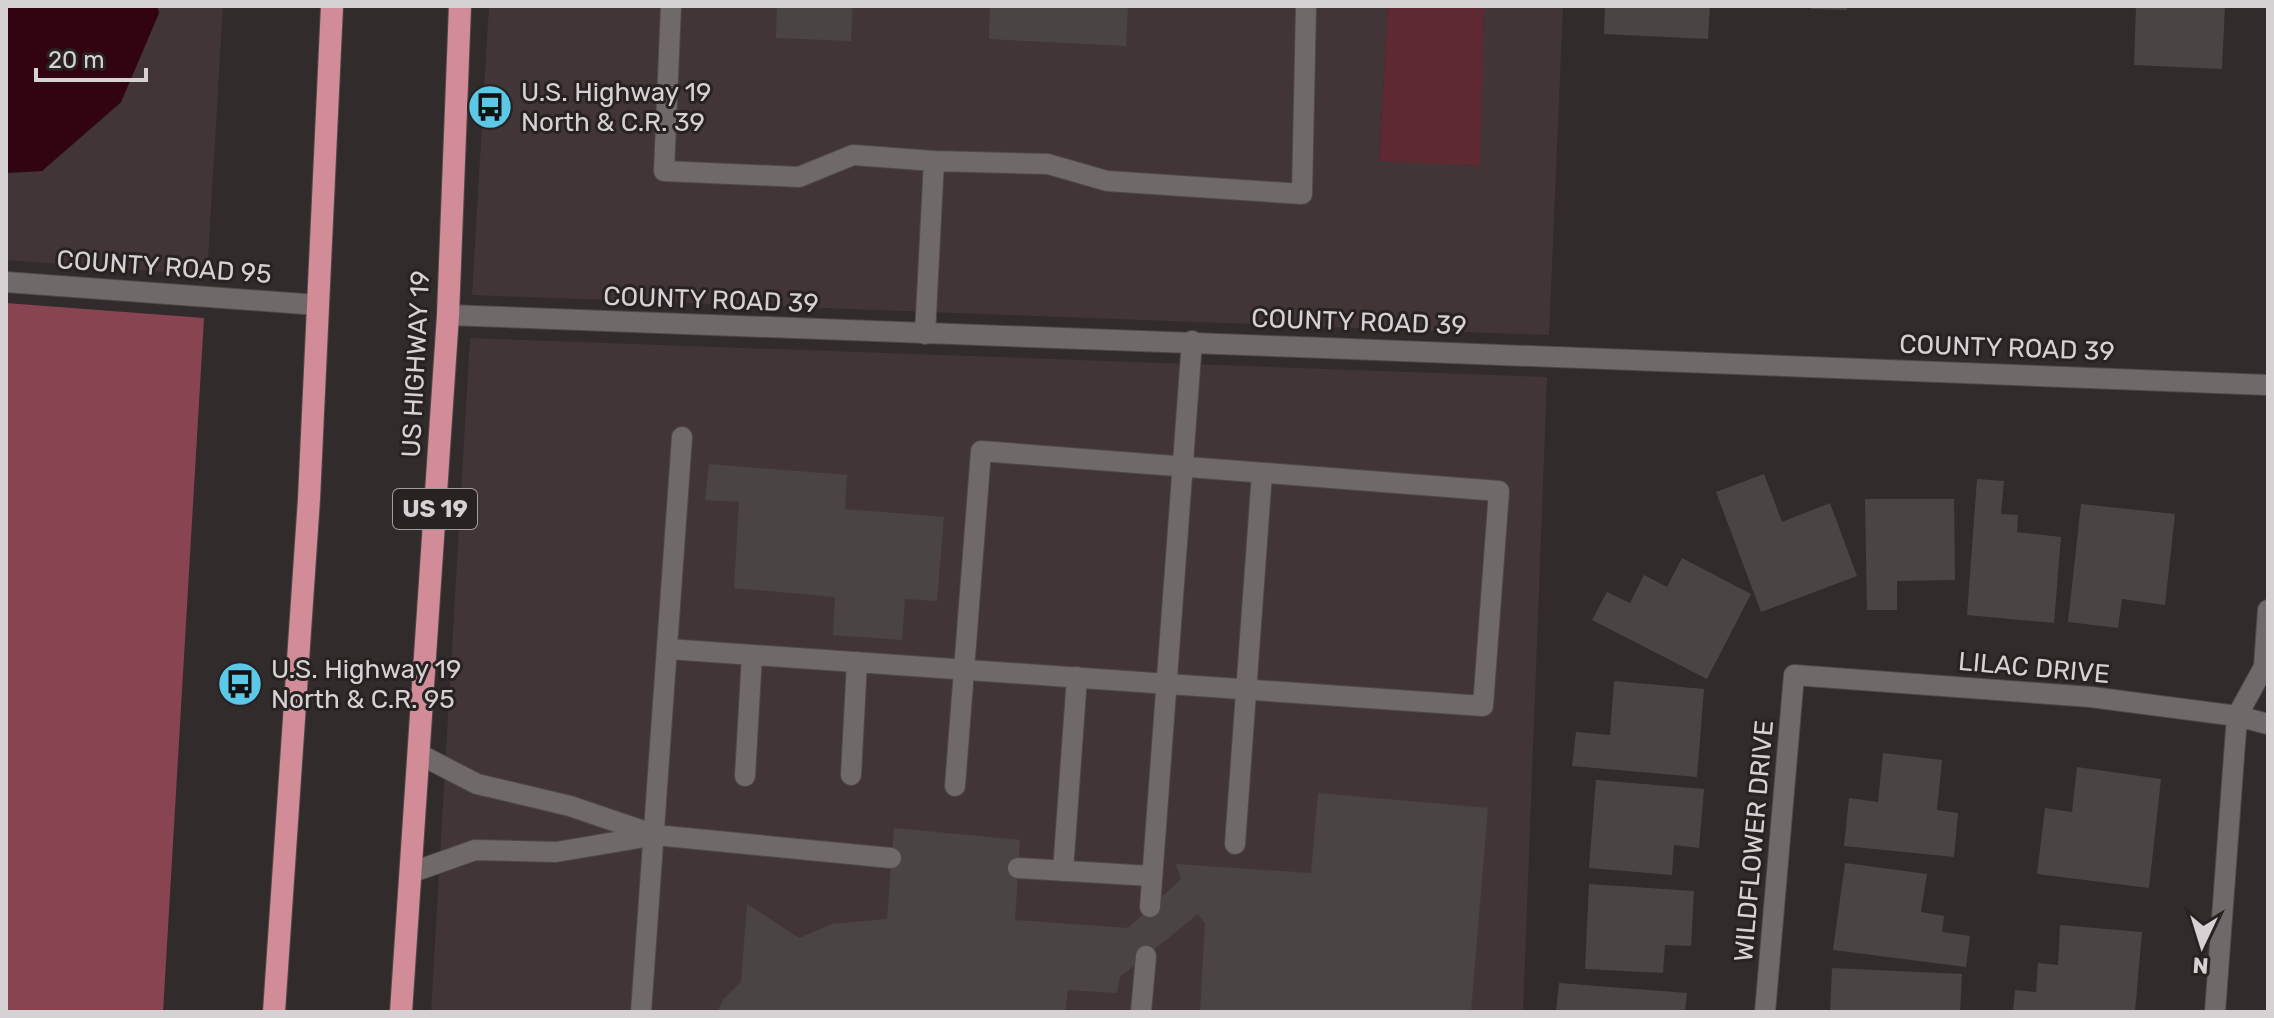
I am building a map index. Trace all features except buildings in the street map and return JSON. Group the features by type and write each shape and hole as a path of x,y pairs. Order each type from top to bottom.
{"highway":[{"path":"274,1012 309,499 332,6"},
{"name":"US HIGHWAY 19","path":"401,1012 448,315 460,6"}],"street":[{"path":"671,6 664,171 799,177 853,155 1048,164 1107,181 1302,194 1306,6"},
{"path":"925,334 934,161"},
{"name":"COUNTY ROAD 95","path":"6,282 318,305"},
{"name":"COUNTY ROAD 39","path":"448,315 1192,341 2268,385"},
{"path":"1150,907 1192,341"},
{"path":"641,1012 682,437"},
{"path":"668,649 966,670 1166,683 1483,706 1499,491 981,451 966,670 955,786"},
{"path":"1235,844 1262,473"},
{"path":"2215,1012 2237,716 2264,667 2268,610"},
{"path":"745,776 752,655"},
{"path":"851,775 857,662"},
{"name":"LILAC DRIVE","path":"1794,675 2091,697 2237,716 2268,724"},
{"name":"WILDFLOWER DRIVE","path":"1765,1012 1794,675"},
{"path":"1063,871 1077,677"},
{"path":"419,754 477,784 570,806 655,835 891,858"},
{"path":"410,873 475,850 556,852 655,835"},
{"path":"1018,868 1151,876"},
{"path":"1141,1012 1146,956"}],"shaded area":[{"path":"6,6 157,6 159,13 121,102 42,171 6,173"},
{"path":"157,6 223,6 207,275 6,260 6,173 42,171 121,103 159,13"},
{"path":"489,6 1388,6 1379,160 1479,166 1484,6 1563,6 1549,335 472,295"},
{"path":"1388,6 1484,6 1480,166 1379,161"},
{"path":"6,303 204,318 163,1012 6,1012"},
{"path":"470,338 1547,377 1523,1012 431,1012"}],"place":[{"name":"U.S. Highway 19 North & C.R. 39","path":"490,107"},
{"name":"U.S. Highway 19 North & C.R. 95","path":"240,684"}]}
